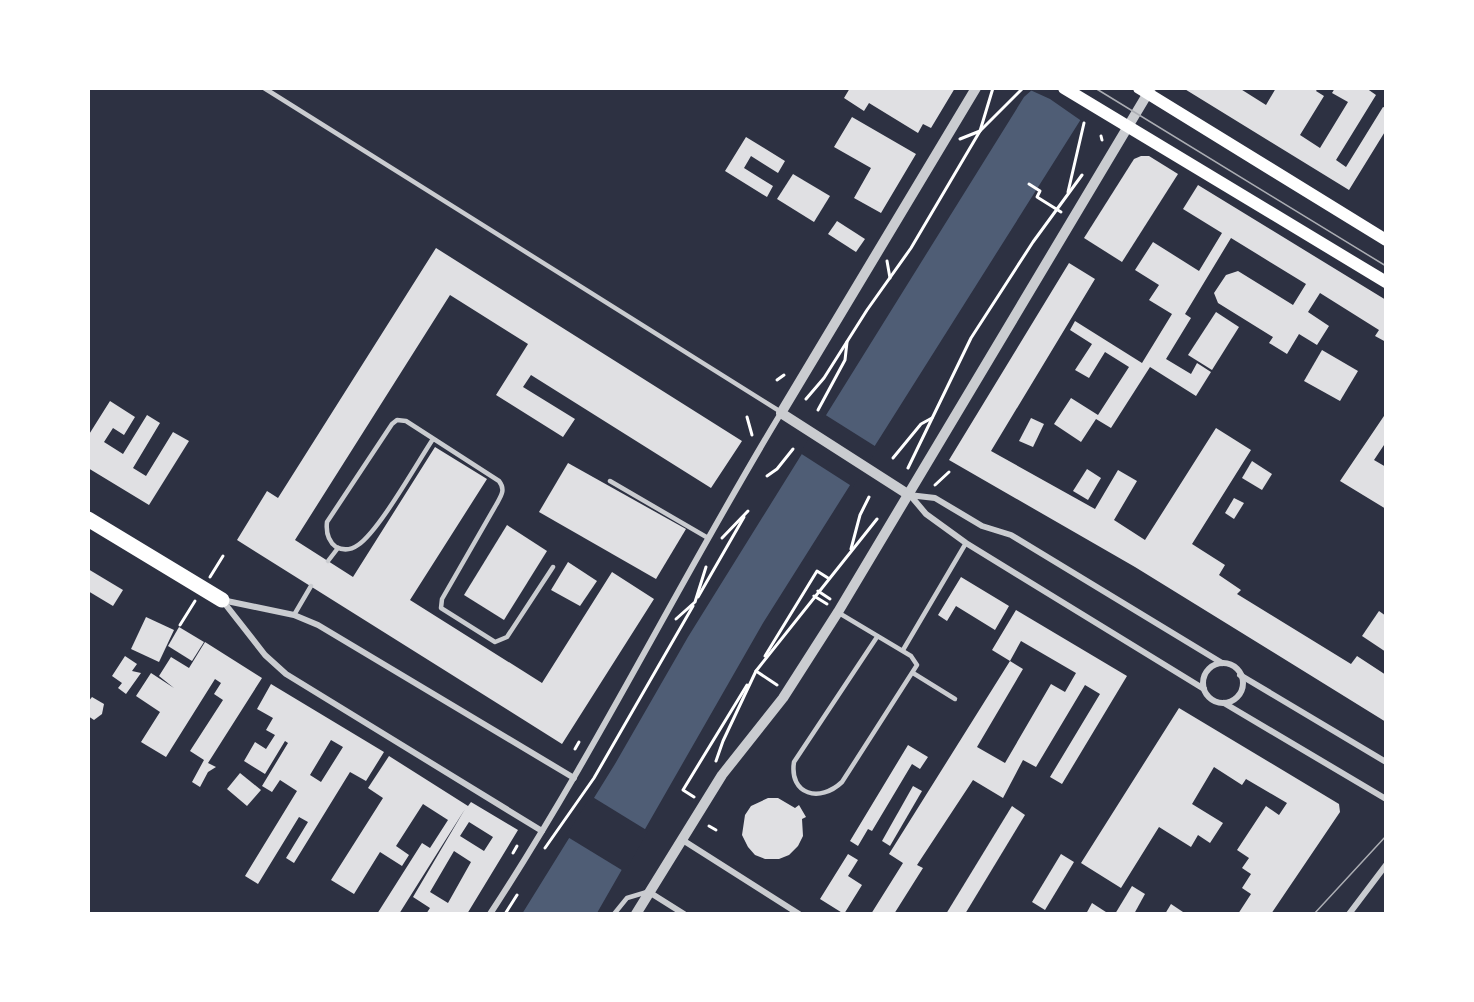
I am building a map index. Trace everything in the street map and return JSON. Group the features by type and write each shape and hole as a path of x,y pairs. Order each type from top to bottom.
{"main road":[{"path":"1064,88 1386,282"},
{"path":"1145,90 1386,240"},
{"path":"88,519 222,600"}],"street":[{"path":"490,914 574,778 708,538 976,88"},
{"path":"636,914 722,775 783,698 838,612 1128,127 1145,90"},
{"path":"781,413 909,495 926,514 966,543 1204,689 1212,699 1224,703 1386,799"},
{"path":"909,495 935,498 982,526 1011,535 1222,663 1233,666 1240,675 1386,762"},
{"path":"222,600 294,615 318,625 574,778"},
{"path":"222,600 265,655 286,674 542,831"},
{"path":"1204,689 1203,682 1209,669 1222,663"},
{"path":"1224,703 1238,696 1241,689 1240,675"},
{"path":"681,839 799,914"},
{"path":"1349,914 1386,865"},
{"path":"648,892 684,914"}],"lane":[{"path":"264,88 781,413"},
{"path":"433,439 371,533 351,550 338,548 326,532 327,522 392,424 397,420 406,421 499,481 503,491 442,599 441,608 495,642 501,641 507,637 554,567"},
{"path":"610,481 708,538"},
{"path":"903,650 966,543"},
{"path":"328,561 338,548"},
{"path":"294,615 311,586"},
{"path":"838,612 877,637 903,650 916,662 914,673 842,782 822,794 811,794 802,789 793,769 799,753 877,637"},
{"path":"914,673 955,699"},
{"path":"614,914 627,898 648,892"}],"path":[{"path":"980,131 993,88"},
{"path":"802,402 824,378 890,278 980,131 1023,88"},
{"path":"907,469 971,338 1067,194 1084,123"},
{"path":"957,140 980,131"},
{"path":"1029,184 1040,191 1037,197 1061,212"},
{"path":"886,256 890,278"},
{"path":"818,410 845,360 847,340"},
{"path":"777,380 784,375"},
{"path":"747,417 752,435"},
{"path":"893,458 921,424 934,417"},
{"path":"767,476 777,469 793,449"},
{"path":"934,485 949,472"},
{"path":"851,550 860,514 869,497"},
{"path":"547,846 594,778 748,511"},
{"path":"726,753 715,766 723,741 756,671 828,578 880,517 862,548"},
{"path":"694,797 683,790 817,571 828,578"},
{"path":"818,591 830,598 822,612"},
{"path":"814,596 827,604"},
{"path":"756,671 777,685"},
{"path":"770,694 783,675"},
{"path":"575,749 579,742"},
{"path":"709,826 716,830"},
{"path":"513,853 517,846"}],"water":[{"path":"1033,89 1100,89 763,623 597,913 522,914 615,764 688,637 1024,97"}],"pier":[{"path":"1103,88 1083,122 1050,99 1028,89"},
{"path":"824,414 878,448 853,487 800,453"},
{"path":"591,796 648,831 625,872 566,836"}],"building":[{"path":"850,88 955,88 931,128 923,124 918,133 869,103 864,111 844,98"},
{"path":"1183,88 1239,88 1266,105 1276,88 1318,88 1316,91 1324,96 1300,135 1320,148 1348,102 1332,93 1335,88 1366,88 1376,95 1336,160 1346,167 1383,107 1386,108 1386,130 1349,190"},
{"path":"852,117 916,154 881,213 854,198 871,168 834,147"},
{"path":"746,137 785,161 778,173 751,156 744,168 773,186 767,197 725,171"},
{"path":"1149,156 1178,174 1122,262 1084,238 1134,159"},
{"path":"793,174 830,196 814,222 777,199"},
{"path":"1198,185 1386,300 1386,342 1375,336 1379,330 1320,293 1308,312 1329,326 1317,345 1299,334 1287,354 1269,343 1273,337 1218,303 1214,293 1226,275 1238,271 1293,305 1306,284 1231,238 1185,314 1191,318 1166,359 1191,374 1197,363 1211,372 1196,396 1150,367 1111,428 1096,419 1081,442 1054,424 1071,398 1098,415 1129,367 1105,352 1089,378 1075,370 1092,344 1070,330 1075,321 1142,363 1172,314 1149,300 1159,285 1135,270 1153,242 1199,271 1222,233 1183,209"},
{"path":"837,221 865,239 856,252 828,234"},
{"path":"436,248 742,441 711,488 531,375 523,387 575,419 563,437 496,395 528,344 450,295 295,540 353,577 435,447 487,479 410,600 542,683 612,572 654,599 562,744 237,540 267,491 278,498"},
{"path":"1069,263 1095,279 991,451 1095,509 1118,470 1137,481 1114,520 1145,540 1216,428 1251,450 1192,544 1225,565 1219,575 1241,590 1237,594 1351,664 1357,656 1386,675 1386,722 1135,567 949,460"},
{"path":"1216,312 1239,327 1212,370 1188,355"},
{"path":"1322,350 1358,371 1340,401 1304,381"},
{"path":"110,401 135,417 124,435 113,428 104,442 123,454 147,415 160,423 133,468 146,476 173,432 189,441 149,505 88,468 88,436"},
{"path":"1386,413 1386,442 1374,460 1386,467 1386,509 1340,481"},
{"path":"1031,418 1044,424 1033,447 1019,441"},
{"path":"1252,461 1272,474 1262,490 1242,478"},
{"path":"568,463 686,529 656,579 539,512"},
{"path":"1087,469 1101,478 1088,500 1073,491"},
{"path":"1234,498 1244,503 1234,519 1225,513"},
{"path":"507,525 547,551 504,620 464,595"},
{"path":"568,562 597,581 580,606 551,590"},
{"path":"88,569 123,590 113,606 88,591"},
{"path":"961,577 1009,606 995,630 956,606 947,621 938,615"},
{"path":"1016,610 1127,676 1062,784 1050,777 1100,694 1085,685 1036,767 1023,760 1003,798 973,780 917,865 923,868 894,914 871,914 903,863 889,854 1010,661 992,650","holes":["1021,641 1076,673 1065,692 1051,684 1005,763 977,747 1023,669 1010,661"]},
{"path":"1379,611 1386,616 1386,652 1362,636"},
{"path":"146,617 174,630 159,662 131,649"},
{"path":"179,627 204,642 192,661 168,646"},
{"path":"205,642 262,678 208,763 216,767 208,772 200,787 192,782 204,760 190,751 223,700 214,694 221,683 215,679 166,757 141,742 160,712 136,696 151,673 174,688 159,676 171,657 189,668"},
{"path":"125,656 137,664 132,671 141,673 126,694 118,688 122,683 112,676"},
{"path":"271,684 384,752 366,781 350,772 294,863 286,858 308,822 299,817 258,884 245,876 297,791 280,780 272,792 262,786 288,743 285,741 265,774 244,761 255,742 266,749 275,735 266,730 273,718 257,709","holes":["331,740 343,747 321,782 310,775"]},
{"path":"92,697 104,704 102,714 94,720 88,716 88,702"},
{"path":"1179,708 1339,804 1340,812 1271,914 1238,914 1251,894 1242,888 1251,874 1242,868 1249,858 1237,850 1266,806 1279,815 1287,803 1246,779 1242,785 1214,767 1192,804 1223,823 1210,843 1198,835 1191,847 1159,827 1121,888 1081,863"},
{"path":"908,745 928,757 920,769 912,764 872,831 868,829 858,846 850,841"},
{"path":"389,756 468,806 471,802 518,830 467,914 426,914 430,908 413,897 465,809 399,914 377,914 422,843 430,848 448,820 423,804 396,846 409,855 402,866 380,852 354,894 331,880 383,798 368,788","holes":["469,822 493,837 484,851 460,836","454,851 471,862 448,903 430,892"]},
{"path":"240,773 261,790 247,806 227,789"},
{"path":"913,786 922,791 890,846 882,841"},
{"path":"768,798 778,798 795,808 799,805 806,817 802,819 803,836 798,846 789,855 779,859 765,859 755,855 742,835 745,815 751,806"},
{"path":"1012,806 1025,815 965,914 946,914"},
{"path":"848,854 858,860 848,876 862,885 844,914 820,899"},
{"path":"1061,854 1074,862 1045,910 1032,902"},
{"path":"1132,886 1145,894 1134,914 1115,914"},
{"path":"1092,903 1109,914 1086,914"},
{"path":"1171,904 1186,914 1165,914"}],"tram line":[{"path":"1095,88 1386,266"},
{"path":"1314,914 1386,836"}]}
